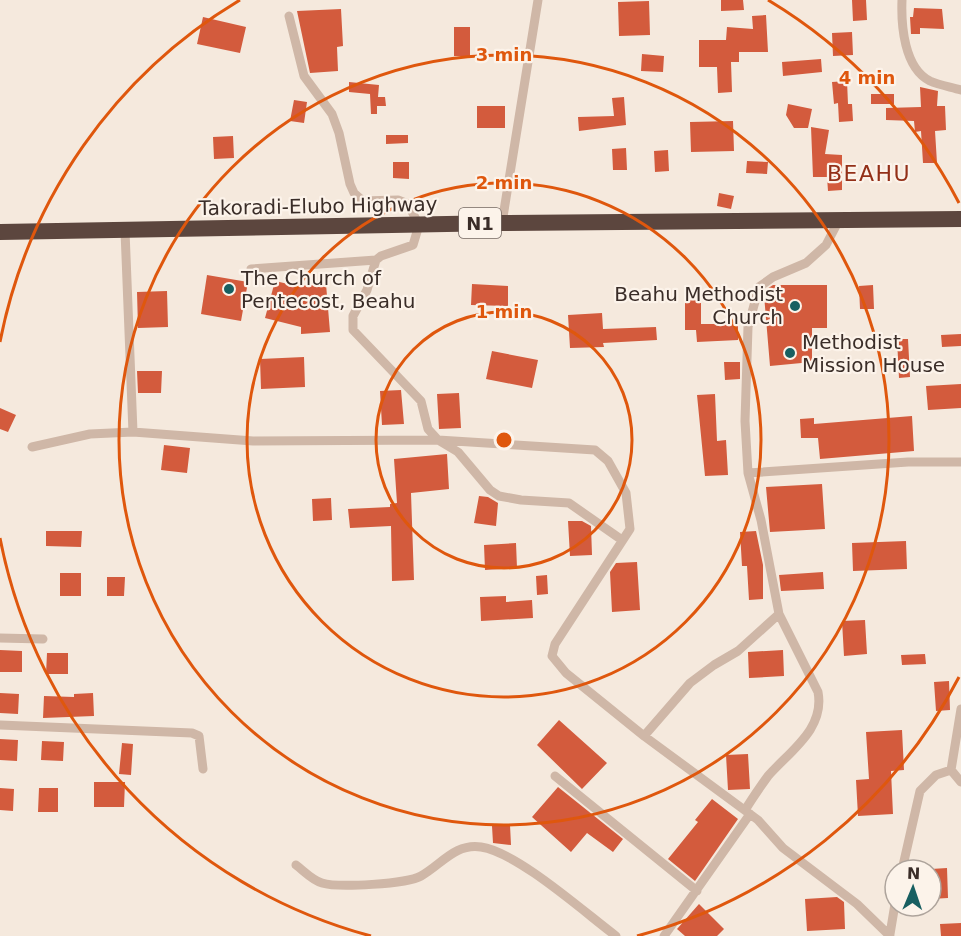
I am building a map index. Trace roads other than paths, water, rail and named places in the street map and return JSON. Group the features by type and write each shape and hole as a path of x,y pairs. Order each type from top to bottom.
{"highway":[{"name":"Takoradi-Elubo Highway","path":"0,232 502,223 838,222 961,219"}],"street":[{"path":"502,223 538,0"},
{"path":"902,0 908,52 920,73 929,80 961,90"},
{"path":"251,269 376,260 381,256 413,245 418,225 408,204 398,200 363,201 354,193 347,173 339,132 332,114 304,76 289,16"},
{"path":"664,936 697,891 768,777 810,732 819,712 818,692 779,614 761,520 748,473 746,409 748,327 759,287 773,277 806,263 826,245 838,222"},
{"path":"125,231 133,432"},
{"path":"376,260 367,290 353,316 353,330 421,401 429,429 438,440 458,452 490,490 499,496 569,503 622,540"},
{"path":"32,447 90,434 133,432 253,441 438,440 596,450 608,461 626,493 630,529 555,644 552,656 566,673 644,736 747,812 783,848 812,868 890,935"},
{"path":"748,473 908,462 961,462"},
{"path":"644,736 690,683 738,651 779,614"},
{"path":"0,638 43,639"},
{"path":"961,711 951,770 961,782"},
{"path":"0,725 192,733 199,736 203,769"},
{"path":"905,858 920,791 936,776 951,770"},
{"path":"555,776 697,891"},
{"path":"296,865 314,879 330,885 408,880 421,876 455,851 467,847 482,847 511,857 616,936"},
{"path":"890,935 893,918"}],"place":[{"name":"The Church of Pentecost, Beahu","path":"229,289"},
{"name":"Beahu Methodist Church","path":"795,306"},
{"name":"Methodist Mission House","path":"790,353"}],"district":[{"name":"BEAHU","path":"869,173"}]}
